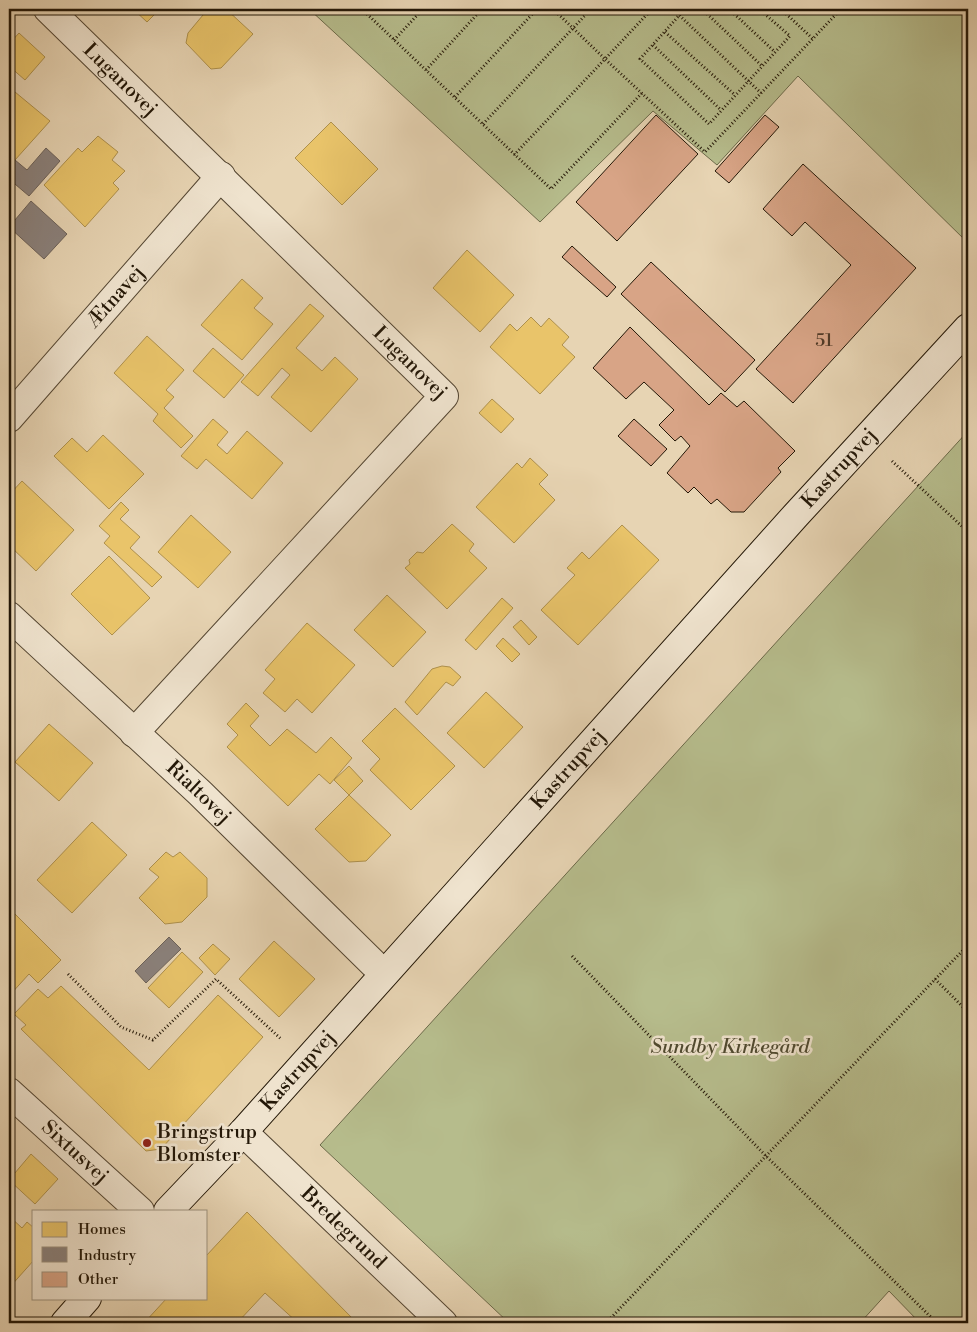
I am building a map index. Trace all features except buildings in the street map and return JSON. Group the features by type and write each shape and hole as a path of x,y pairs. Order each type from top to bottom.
{"street":[{"name":"Luganovej","path":"48,9 444,396 134,733"},
{"name":"Ætnavej","path":"9,418 220,176"},
{"name":"Kastrupvej","path":"169,1210 243,1132 968,328"},
{"name":"Rialtovej","path":"9,616 200,793 384,974"},
{"name":"Sixtusvej","path":"9,1092 139,1210"},
{"name":"Bredegrund","path":"243,1132 443,1323"},
{"path":"64,1323 86,1300"}],"path":[{"path":"372,9 367,14 551,189 642,92"},
{"path":"394,40 423,9"},
{"path":"426,70 482,9"},
{"path":"455,97 536,9"},
{"path":"553,9 705,152 841,9"},
{"path":"483,124 591,9"},
{"path":"514,154 652,9"},
{"path":"667,9 680,15 761,93"},
{"path":"685,9 640,59 709,124 790,36 759,9"},
{"path":"702,9 762,66"},
{"path":"729,9 775,52"},
{"path":"781,9 813,39"},
{"path":"665,31 735,95"},
{"path":"653,45 721,110"},
{"path":"867,438 968,532"},
{"path":"606,1323 968,945"},
{"path":"572,956 767,1156 937,1323"},
{"path":"68,974 121,1027 153,1040 216,979 306,1061"},
{"path":"935,979 968,1012"}],"green space":[{"path":"309,9 968,9 968,243 798,76 717,165 653,111 540,222"},
{"name":"Sundby Kirkegård","path":"968,431 968,1323 920,1323 889,1291 860,1323 509,1323 320,1145"}],"place":[{"name":"Bringstrup Blomster","path":"147,1143"}]}
